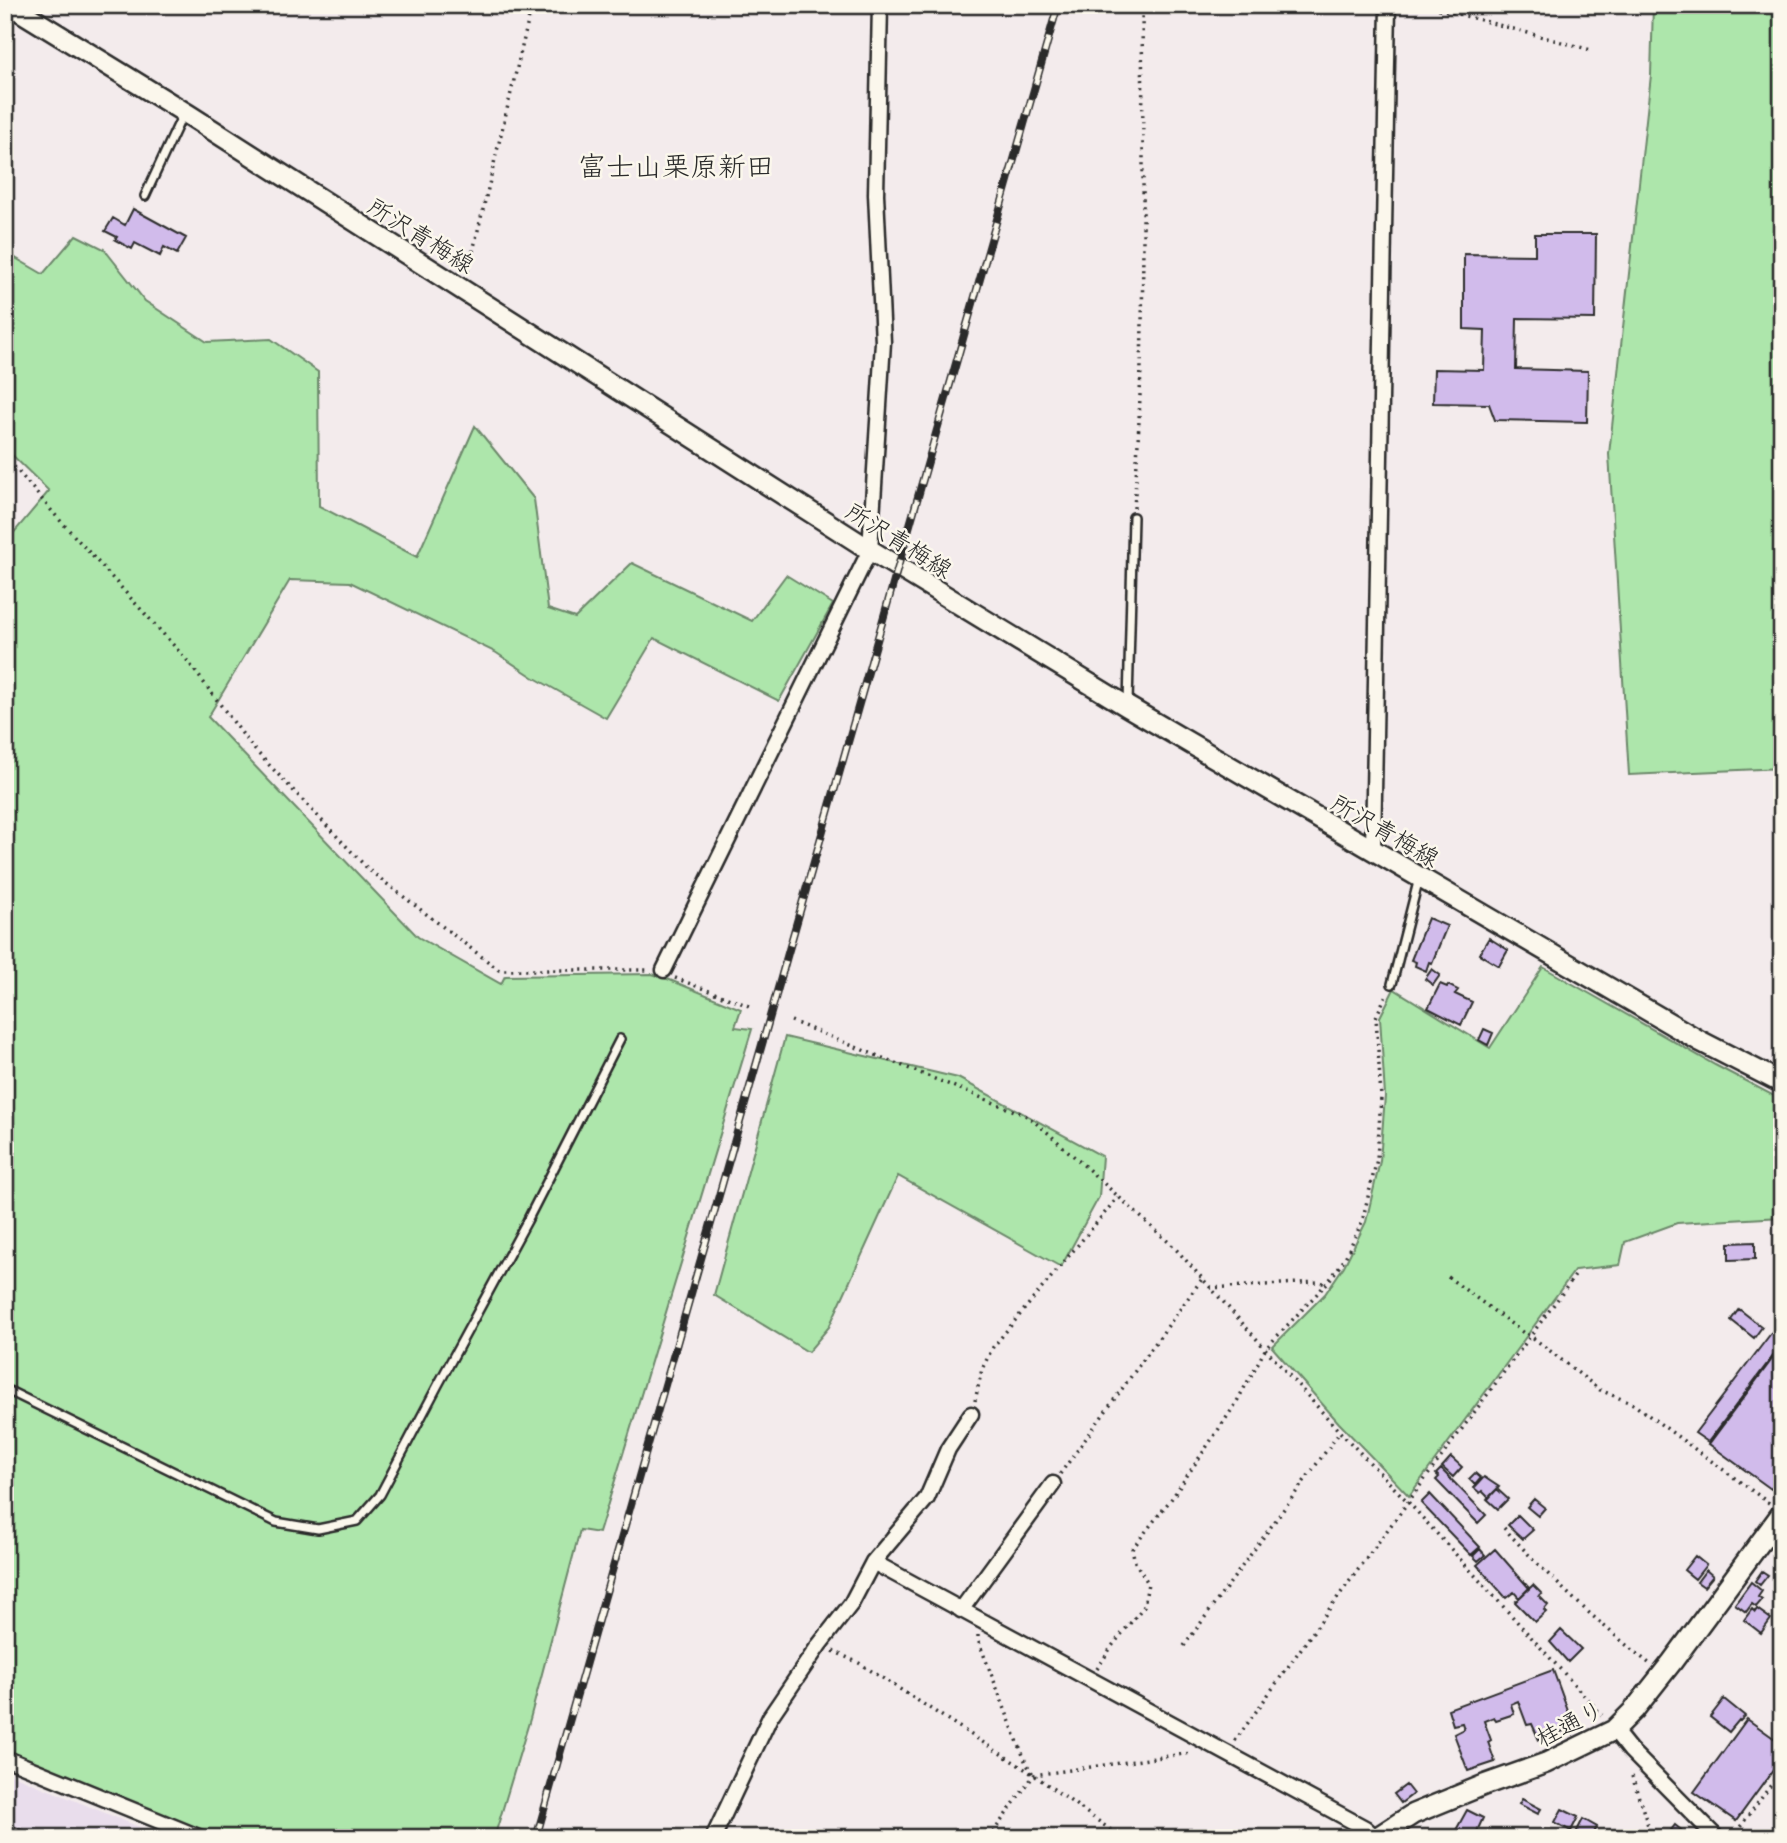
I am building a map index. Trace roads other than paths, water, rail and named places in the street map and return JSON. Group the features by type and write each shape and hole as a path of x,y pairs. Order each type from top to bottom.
{"main road":[{"name":"所沢青梅線","path":"10,5 464,289 870,550 1128,707 1700,1041 1782,1083"},
{"name":"桂通り","path":"1376,1838 1413,1814 1546,1763 1614,1730 1634,1710 1781,1517"}],"street":[{"path":"664,970 870,550 883,342 876,194 880,5"},
{"path":"1373,850 1388,5"},
{"path":"713,1838 770,1717 819,1645 851,1604 873,1562 927,1497 948,1448 971,1414"},
{"path":"961,1610 1053,1484"},
{"path":"873,1562 1365,1828 1376,1838"},
{"path":"1614,1730 1630,1750 1717,1838"},
{"path":"5,1758 201,1838"}],"lane":[{"path":"145,196 184,112"},
{"path":"1128,707 1133,517"},
{"path":"1392,984 1419,877"},
{"path":"5,1389 276,1522 318,1529 357,1521 380,1495 527,1221 620,1038"},
{"path":"5,1828 29,1838"}],"railway":[{"path":"536,1838 1058,5"}],"district":[{"name":"富士山栗原新田","path":"676,164"}]}
